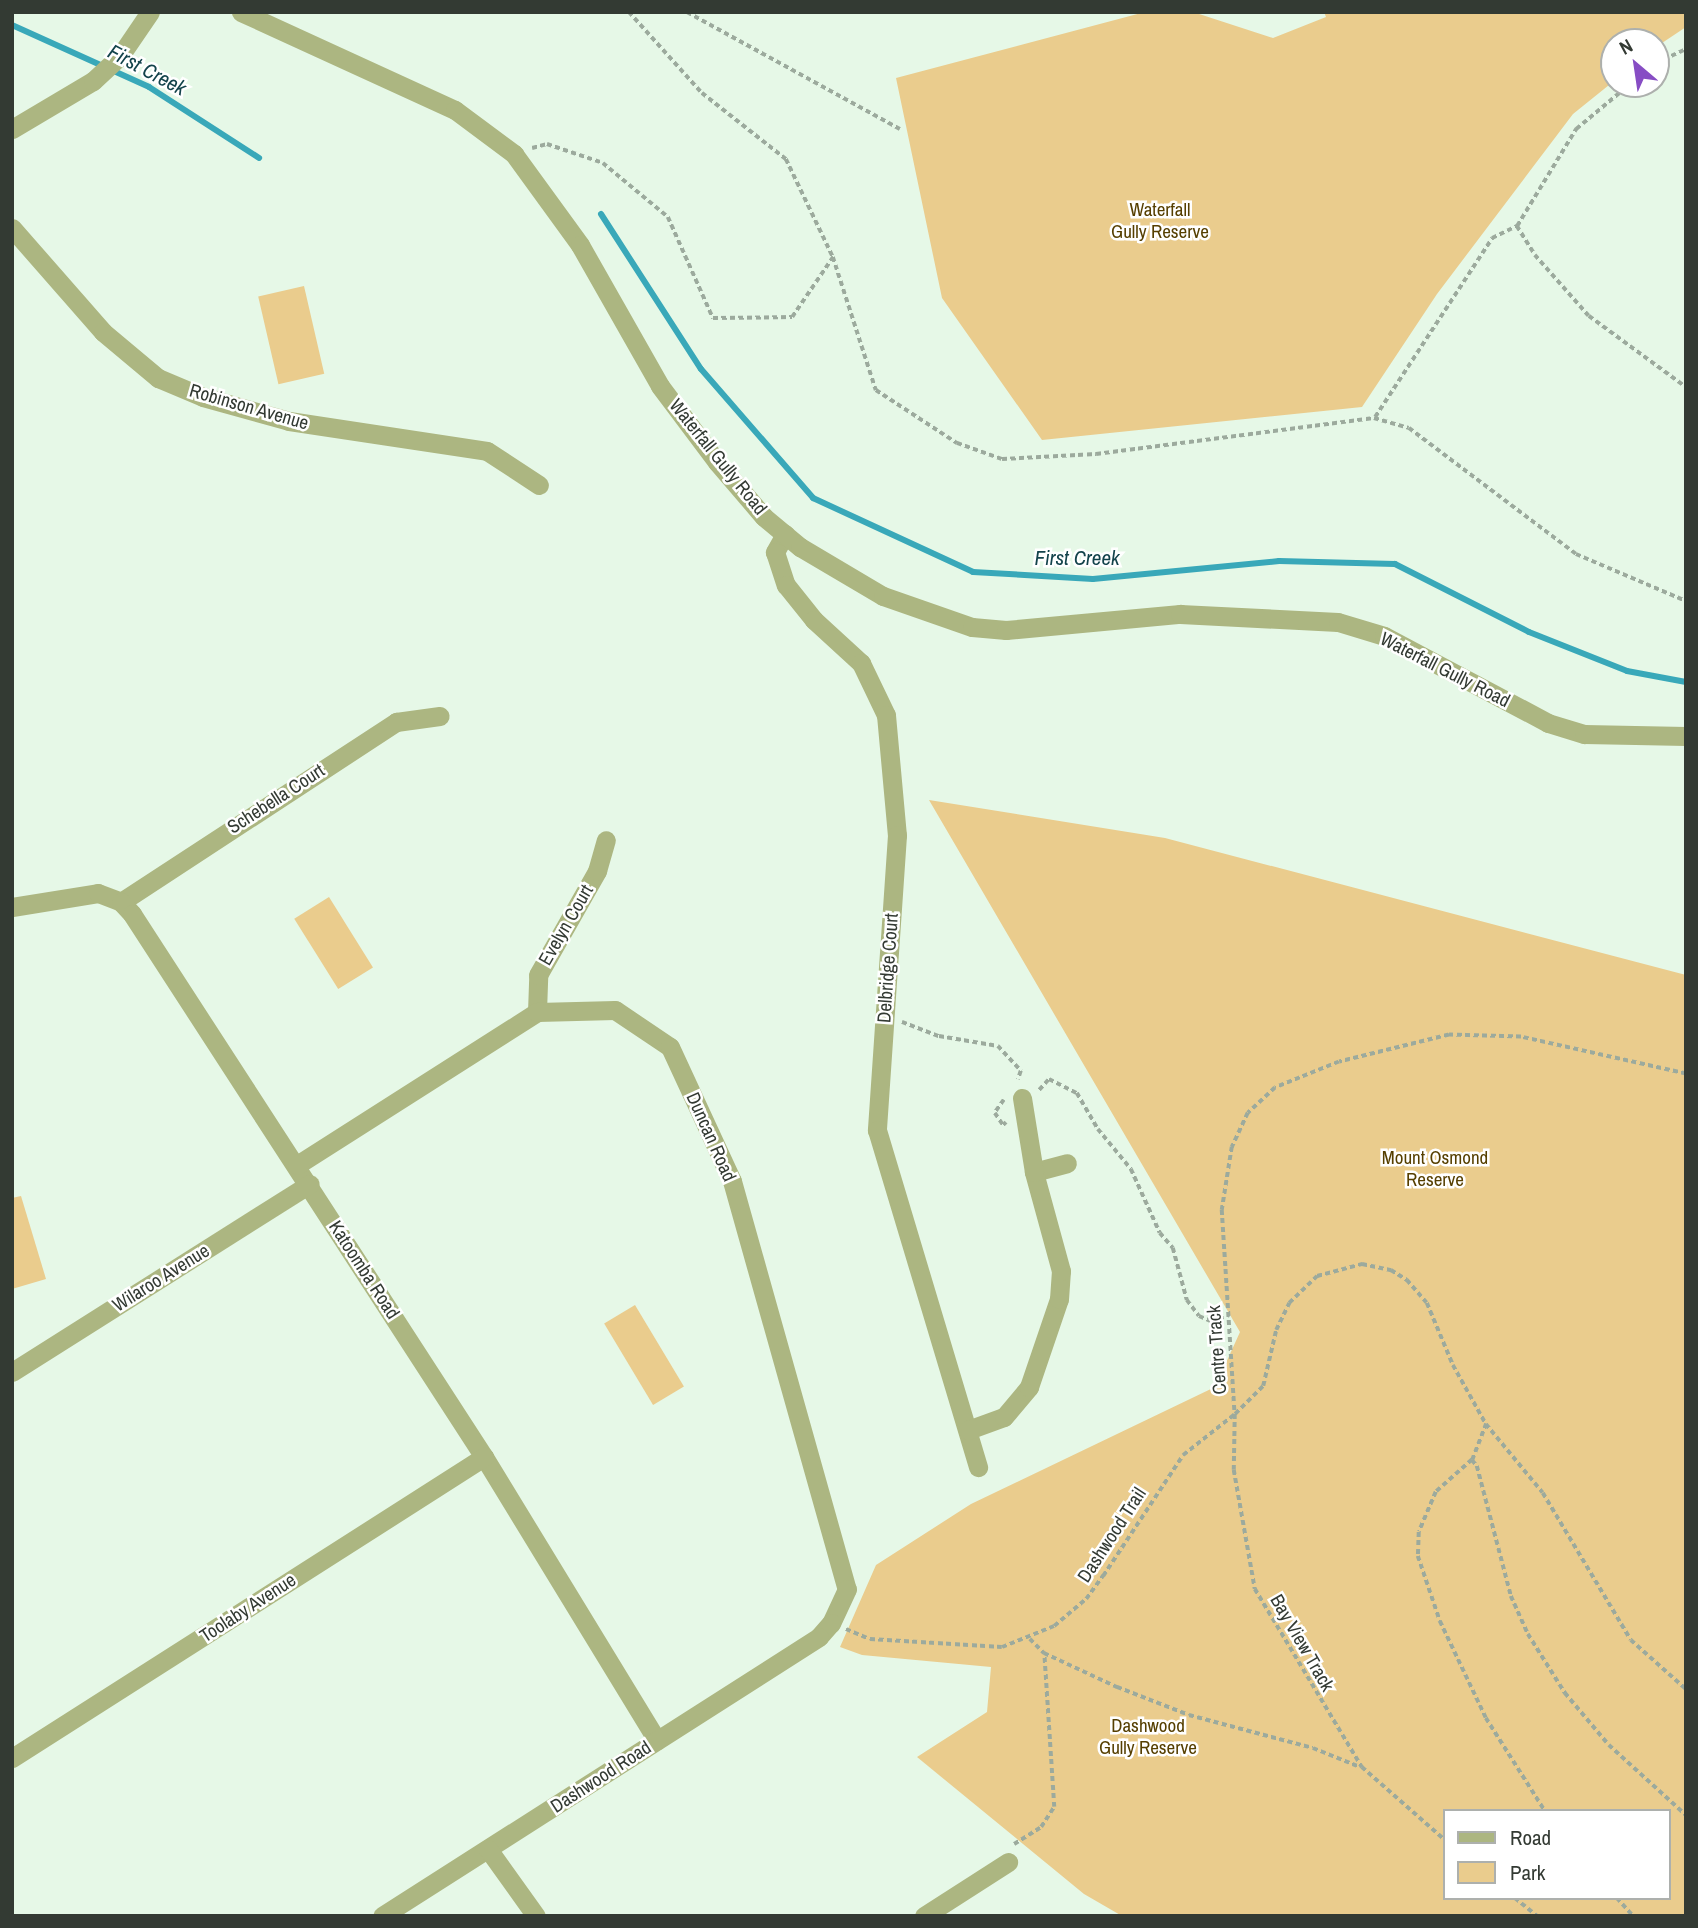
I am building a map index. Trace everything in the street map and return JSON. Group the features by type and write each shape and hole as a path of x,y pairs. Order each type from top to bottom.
{"street":[{"path":"12,129 93,81 120,56 150,12"},
{"name":"Waterfall Gully Road","path":"241,12 455,110 514,154 580,245 660,386 717,462 785,534 883,596 972,627 1006,630 1180,614 1338,622 1384,636 1548,723 1584,734 1686,736"},
{"name":"Robinson Avenue","path":"12,228 103,332 158,378 203,397 289,421 487,451 539,485"},
{"name":"Delbridge Court","path":"785,534 775,552 786,585 814,620 861,663 886,715 897,835 877,1130 978,1467"},
{"name":"Schebella Court","path":"121,902 396,722 440,716"},
{"name":"Evelyn Court","path":"537,1012 538,975 597,871 606,841"},
{"path":"12,907 98,893 121,902"},
{"name":"Katoomba Road","path":"121,902 297,1165 484,1457 657,1740"},
{"name":"Duncan Road","path":"537,1012 615,1010 670,1047 732,1181 847,1589 825,1630"},
{"path":"297,1165 537,1012"},
{"path":"968,1430 1004,1417 1029,1387 1059,1299 1061,1271 1016,1097"},
{"path":"1034,1172 1067,1163"},
{"name":"Wilaroo Avenue","path":"12,1372 309,1184"},
{"name":"Toolaby Avenue","path":"12,1758 484,1457"},
{"name":"Dashwood Road","path":"382,1916 825,1630"},
{"path":"488,1849 536,1916"},
{"path":"924,1916 1007,1862"}],"path":[{"path":"629,12 702,93 786,159 833,257 877,390 957,443 1002,459 1096,454 1374,418 1409,428 1576,554 1686,601"},
{"path":"687,12 900,129"},
{"path":"1670,56 1686,49"},
{"path":"1374,418 1492,238 1517,226 1576,129 1613,98"},
{"path":"514,154 547,144 603,163 659,209 668,217 713,318 792,317 833,257"},
{"path":"1517,226 1535,255 1589,316 1686,387"},
{"path":"885,1012 939,1035 998,1046 1021,1071 1016,1097 1003,1125 995,1112 1016,1097 1049,1079 1077,1093 1098,1129 1131,1169 1160,1233 1173,1248 1187,1300 1199,1316 1211,1321 1229,1315"},
{"name":"Centre Track","path":"1235,1414 1222,1210 1232,1147 1248,1112 1275,1088 1339,1062 1448,1035 1521,1037 1686,1074"},
{"name":"Centre Track","path":"1235,1414 1263,1386 1276,1330 1289,1303 1317,1276 1362,1264 1391,1270 1407,1280 1427,1303 1453,1365 1486,1424 1543,1493 1631,1640 1686,1689"},
{"name":"Dashwood Trail","path":"825,1630 870,1639 1002,1647 1030,1638 1086,1599 1183,1455 1235,1414"},
{"name":"Bay View Track","path":"1235,1414 1234,1470 1245,1551 1255,1589 1286,1648 1362,1768 1442,1837"},
{"path":"1486,1424 1472,1460 1436,1492 1419,1532 1418,1556 1440,1621 1486,1718 1544,1809"},
{"path":"1472,1460 1477,1466 1511,1596 1528,1634 1565,1693 1609,1745 1686,1815"},
{"path":"1030,1638 1044,1653 1189,1715 1313,1748 1362,1768"},
{"path":"1007,1862 1016,1839 1041,1827 1054,1807 1044,1653"},
{"path":"1517,1900 1537,1916"},
{"path":"1619,1900 1633,1916"}],"green space":[{"name":"Waterfall Gully Reserve","path":"1145,12 1193,12 1273,38 1326,17 1324,12 1686,12 1686,27 1670,38 1670,28 1600,28 1600,92 1573,114 1437,294 1362,407 1042,440 942,298 896,78"},
{"path":"304,286 324,374 278,384 258,297"},
{"name":"Mount Osmond Reserve","path":"929,800 1165,838 1686,975 1686,1916 1122,1916 1084,1894 917,1757 987,1712 991,1667 862,1655 840,1647 876,1565 971,1504 1215,1387 1240,1332"},
{"path":"329,897 373,967 338,989 294,919"},
{"path":"21,1196 46,1279 12,1289 12,1198"},
{"path":"635,1305 684,1386 653,1405 604,1324"}],"waterway":[{"name":"First Creek","path":"12,25 149,87 259,158"},
{"name":"First Creek","path":"601,214 701,369 813,498 973,572 1093,579 1279,561 1395,564 1529,632 1627,671 1686,682"}],"park label":[{"name":"Dashwood Gully Reserve","path":"1148,1737"}]}
